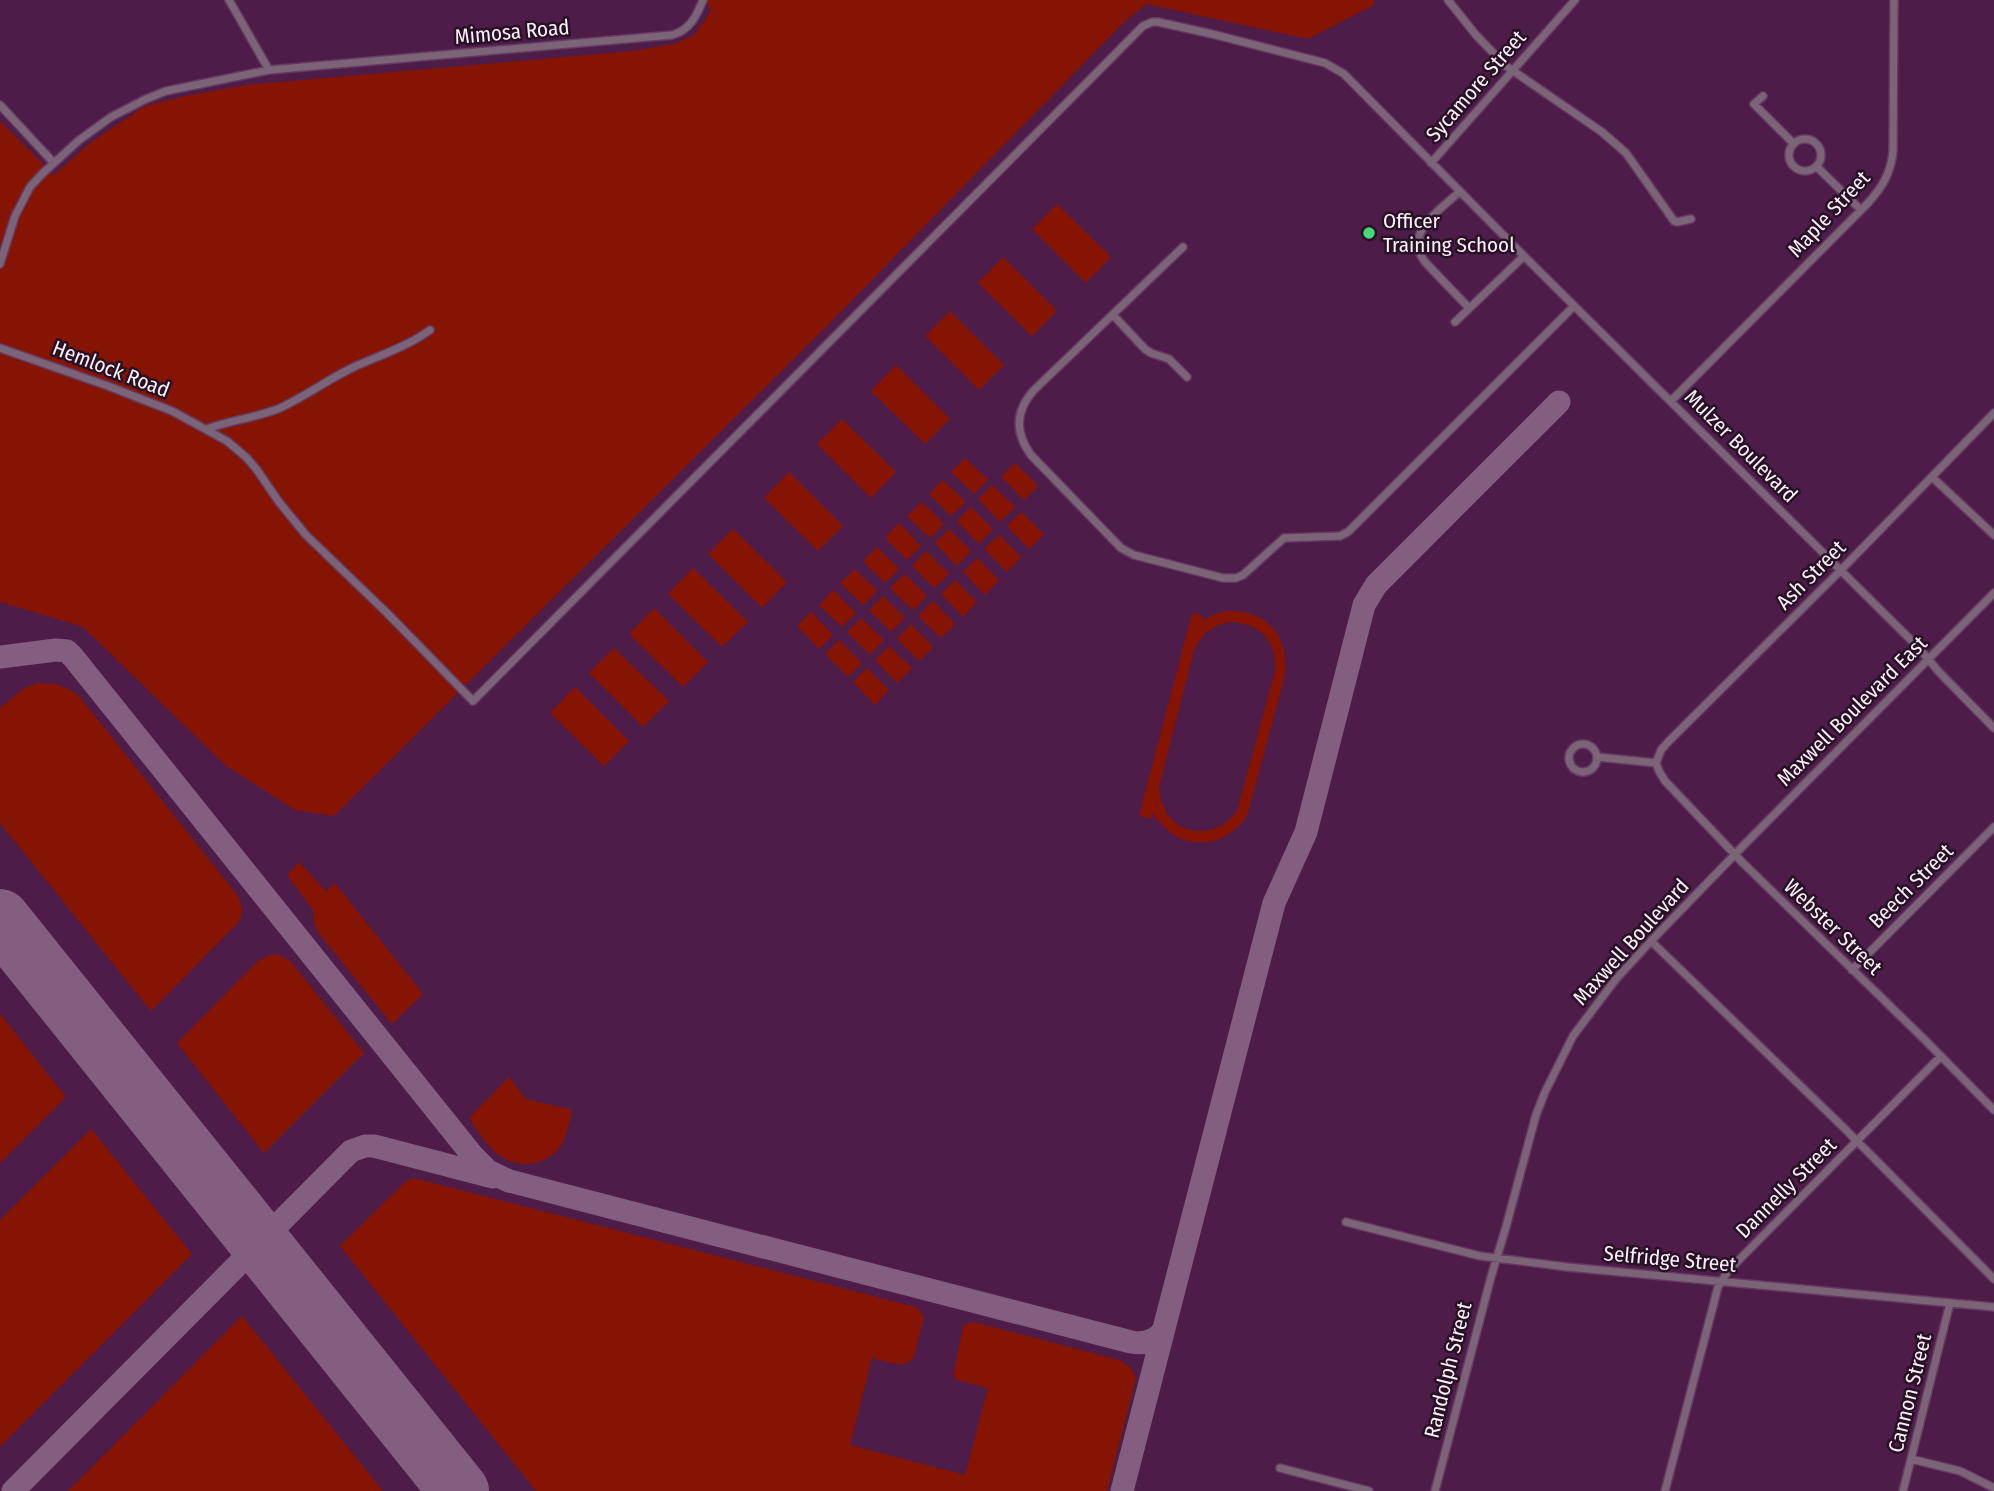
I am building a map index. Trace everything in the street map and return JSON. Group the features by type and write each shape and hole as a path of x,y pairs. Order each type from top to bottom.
{"street":[{"path":"229,0 269,70"},
{"name":"Mimosa Road","path":"0,264 15,216 30,187 53,162 78,141 111,117 146,99 192,85 269,70 672,35 689,26 703,0"},
{"path":"1448,0 1476,35 1512,71 1620,147 1674,221 1692,219"},
{"name":"Sycamore Street","path":"1431,163 1575,0"},
{"name":"Maple Street","path":"1671,401 1883,185 1892,161 1894,0"},
{"name":"Hemlock Road","path":"0,348 172,411 227,441 247,458 306,535 388,614 472,701 1148,23 1158,22 1212,34 1332,66 1351,79 1431,163"},
{"path":"1763,96 1754,104 1794,144"},
{"path":"0,105 53,162"},
{"path":"1805,139 1815,142 1821,156 1817,167 1805,172 1793,167 1789,156 1794,144 1805,139"},
{"name":"Mulzer Boulevard","path":"1431,163 1919,647 1994,728"},
{"path":"1817,167 1861,210"},
{"path":"1459,192 1424,226 1418,235 1417,246 1420,255 1469,308"},
{"path":"1183,247 1025,400 1018,418 1020,438 1031,455 1127,552 1214,576 1236,578 1248,571 1284,538 1340,536 1348,532 1574,306"},
{"path":"1455,322 1524,256"},
{"path":"1113,315 1145,349 1169,359 1187,377"},
{"path":"207,429 251,419 277,409 354,367 417,340 430,330"},
{"name":"Ash Street","path":"1656,762 1669,741 1994,413"},
{"path":"1932,477 1994,536"},
{"name":"Maxwell Boulevard East","path":"1736,854 1994,593"},
{"path":"1597,757 1656,762"},
{"name":"Webster Street","path":"1656,762 1665,781 1994,1110"},
{"name":"Beech Street","path":"1852,970 1994,827"},
{"name":"Maxwell Boulevard","path":"1497,1259 1536,1115 1573,1036 1616,979 1736,854"},
{"path":"1651,941 1857,1141 1994,1279"},
{"name":"Dannelly Street","path":"1665,1491 1714,1298 1728,1271 1941,1056"},
{"name":"Selfridge Street","path":"1346,1222 1497,1259 1994,1307"},
{"name":"Randolph Street","path":"1435,1491 1490,1277 1497,1259"},
{"name":"Cannon Street","path":"1903,1491 1950,1303"},
{"path":"1911,1459 1960,1471 1994,1488"},
{"path":"1280,1468 1369,1491"}],"shaded area":[{"path":"706,0 1374,0 1374,5 1308,39 1146,4 1124,22 826,327 334,816 295,810 225,765 83,627 0,602 0,121 54,175 90,143 145,106 246,85 632,51 674,44 694,35 711,11"},
{"path":"1057,204 1111,257 1086,283 1032,229"},
{"path":"1003,257 1057,311 1032,336 978,283"},
{"path":"950,311 1004,365 979,390 925,336"},
{"path":"896,365 950,419 925,444 871,391"},
{"path":"842,419 896,472 871,498 817,444"},
{"path":"965,458 988,480 974,494 951,472"},
{"path":"1015,463 1038,486 1024,500 1001,477"},
{"path":"789,472 843,526 818,551 764,498"},
{"path":"943,480 966,502 951,516 929,494"},
{"path":"992,485 1015,507 1000,522 978,499"},
{"path":"922,502 944,524 930,538 907,516"},
{"path":"971,507 993,529 979,544 957,521"},
{"path":"1021,512 1044,534 1029,549 1007,526"},
{"path":"899,523 921,546 907,560 885,538"},
{"path":"733,529 787,582 762,608 708,554"},
{"path":"949,529 971,551 957,566 935,543"},
{"path":"999,535 1021,557 1007,572 984,549"},
{"path":"877,547 899,569 885,583 863,561"},
{"path":"926,551 949,574 934,588 912,566"},
{"path":"977,558 999,580 985,595 963,572"},
{"path":"693,568 748,622 722,647 668,594"},
{"path":"855,569 877,591 863,605 840,583"},
{"path":"905,574 927,596 913,610 890,588"},
{"path":"955,580 977,602 963,617 941,594"},
{"path":"833,590 856,613 842,627 819,605"},
{"path":"883,596 905,618 891,632 869,610"},
{"path":"933,601 955,624 941,638 918,616"},
{"path":"654,608 708,662 683,687 629,634"},
{"path":"1225,611 1240,611 1252,614 1272,627 1283,647 1285,675 1247,816 1225,836 1199,843 1174,835 1153,813 1151,819 1139,816 1192,613 1203,616 1202,621","holes":["1224,623 1241,623 1258,630 1270,643 1275,671 1237,811 1214,829 1188,829 1177,824 1168,815 1159,787 1194,650 1200,639 1213,628"]},
{"path":"811,612 833,635 819,649 797,626"},
{"path":"861,618 884,640 870,655 847,632"},
{"path":"911,624 933,647 919,661 897,639"},
{"path":"839,640 862,663 848,677 825,654"},
{"path":"889,646 912,668 897,683 875,660"},
{"path":"614,648 669,701 643,727 589,673"},
{"path":"867,668 889,690 875,705 853,682"},
{"path":"38,683 60,686 79,696 241,903 239,922 151,1011 0,823 0,708 24,688"},
{"path":"575,687 629,741 604,766 550,713"},
{"path":"299,862 326,891 335,883 423,994 392,1024 317,931 313,910 287,875"},
{"path":"272,954 280,955 291,962 364,1053 264,1153 177,1043 259,960"},
{"path":"0,1014 66,1097 0,1163"},
{"path":"509,1077 526,1099 572,1110 560,1147 544,1160 525,1164 505,1159 488,1145 469,1118"},
{"path":"91,1129 192,1254 0,1447 0,1220"},
{"path":"414,1178 916,1307 923,1315 923,1320 914,1357 900,1364 872,1358 850,1445 965,1475 988,1388 957,1380 953,1375 963,1327 966,1324 974,1322 1119,1360 1129,1367 1136,1378 1107,1491 536,1491 340,1246 406,1181"},
{"path":"242,1316 383,1491 68,1491"}],"taxiway":[{"path":"1122,1491 1274,903 1306,832 1364,605 1376,585 1559,402"},
{"path":"0,657 56,650 67,651 73,657 473,1156 488,1171 509,1181 1131,1342 1148,1341 1163,1331"},
{"path":"13,1491 351,1151 374,1146 493,1177"}],"runway":[{"path":"0,919 459,1491"}],"place":[{"name":"Officer Training School","path":"1369,233"}]}
